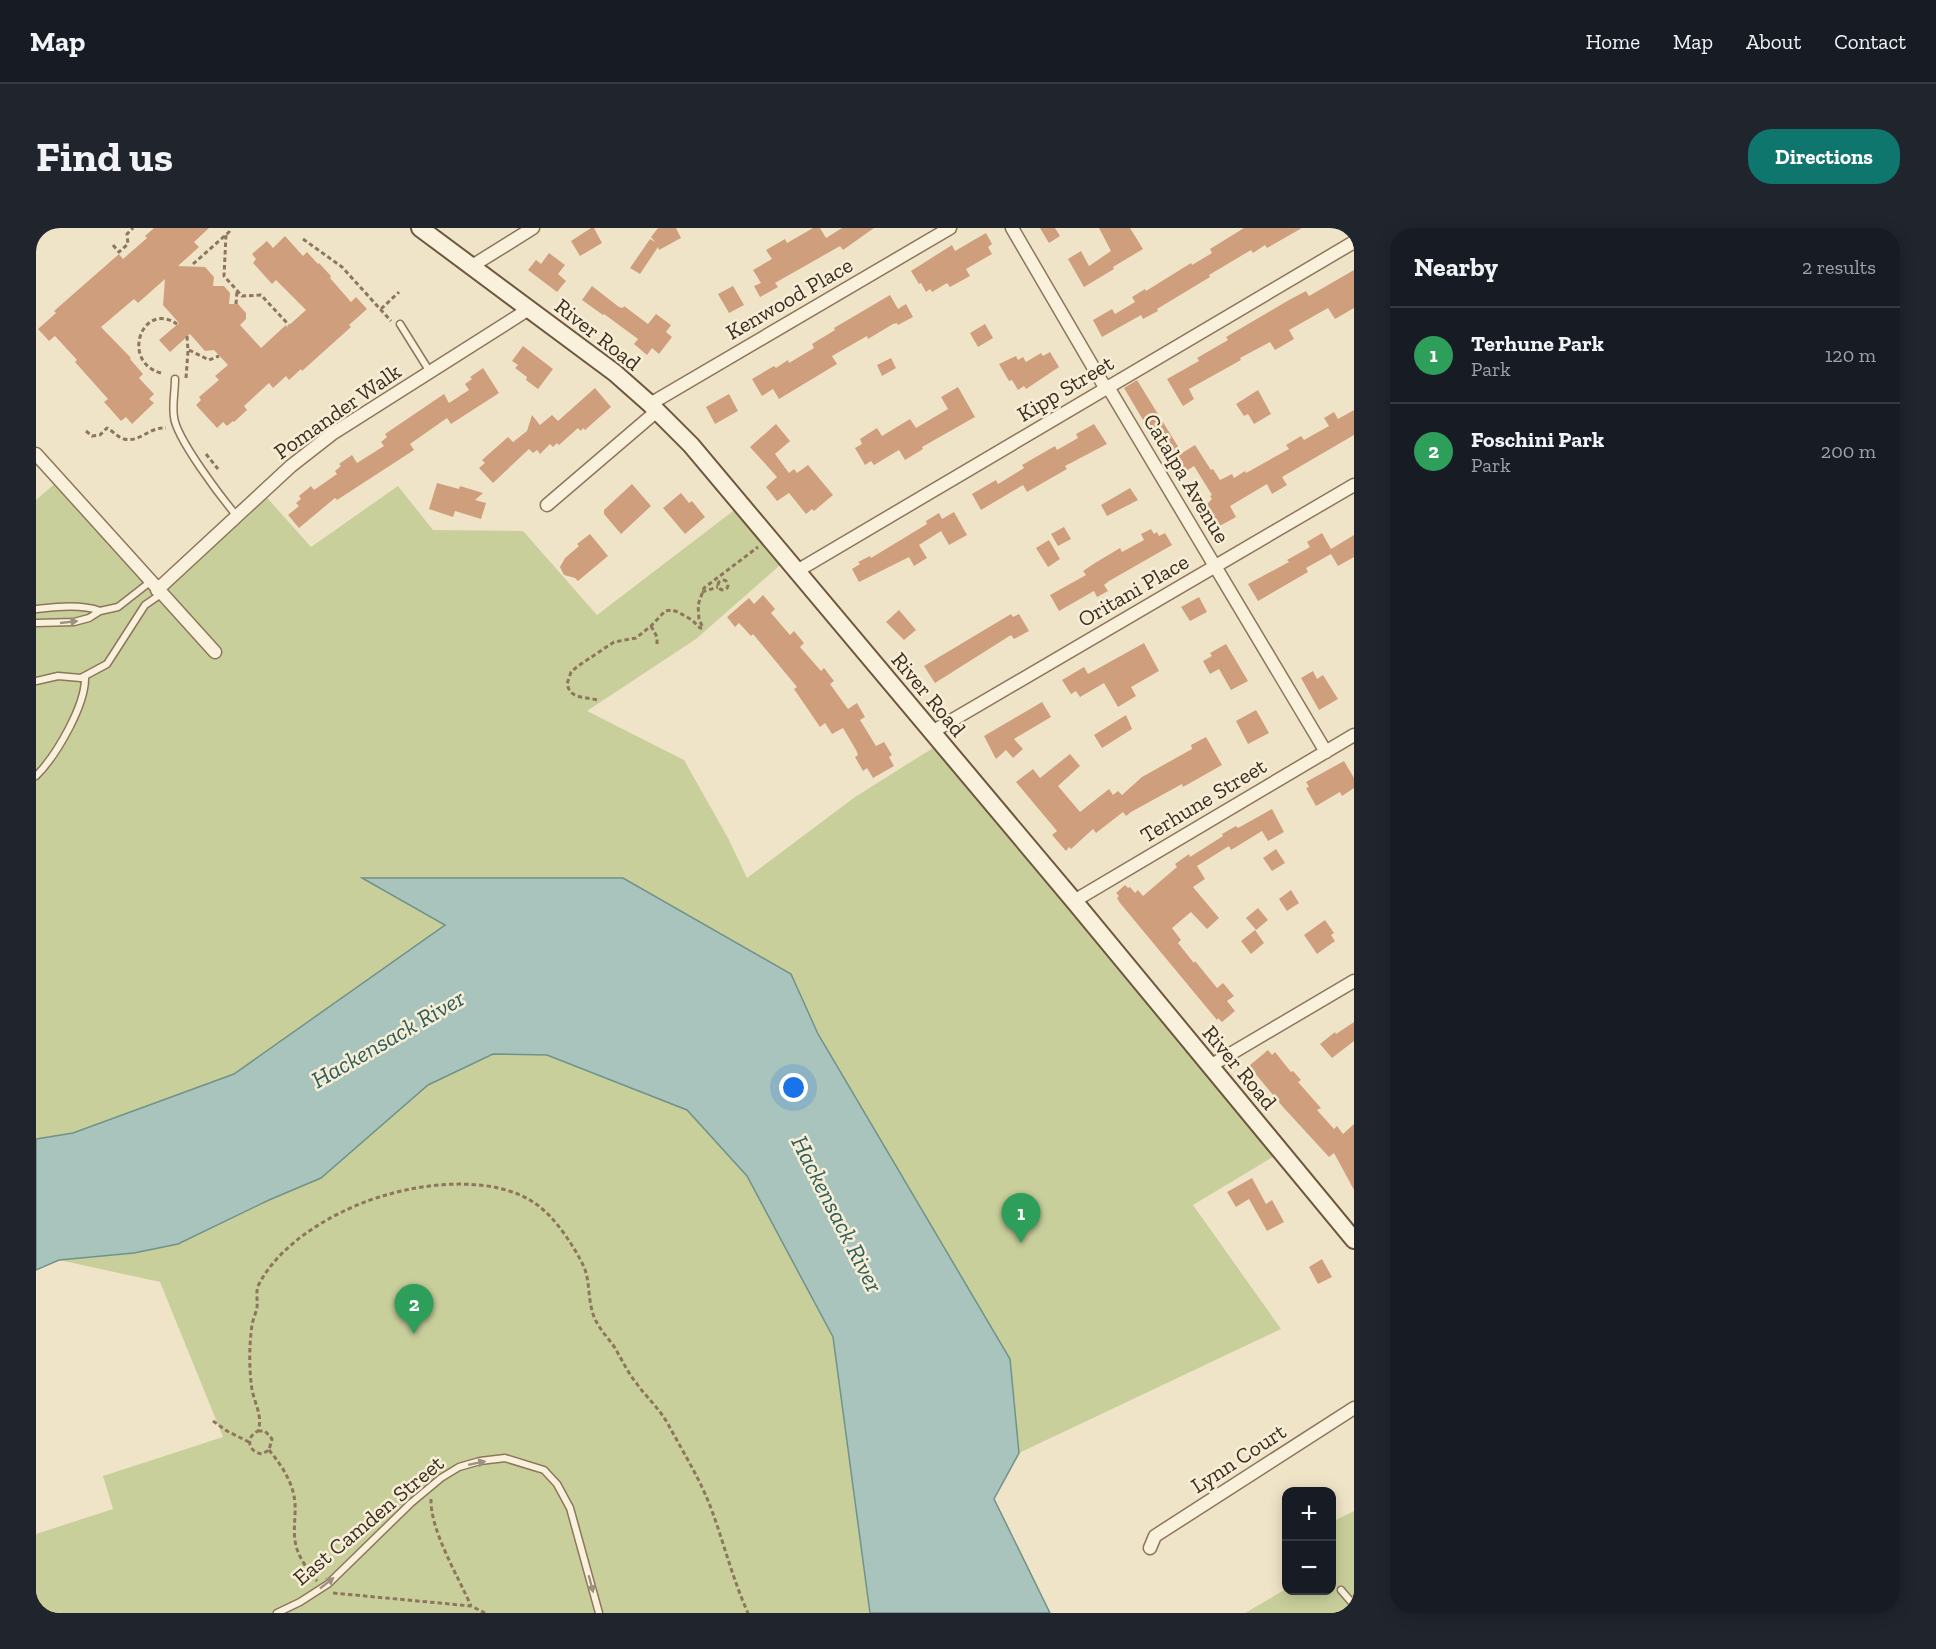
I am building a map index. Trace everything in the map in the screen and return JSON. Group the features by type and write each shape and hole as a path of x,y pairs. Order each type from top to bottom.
{"main road":[{"name":"River Road","path":"420,228 615,374 691,445 1352,1233"}],"street":[{"path":"472,266 533,228"},
{"name":"Kenwood Place","path":"547,505 654,408 950,228"},
{"name":"Catalpa Avenue","path":"1012,228 1103,384 1108,387 1326,752"},
{"name":"Kipp Street","path":"797,571 1354,242"},
{"name":"Pomander Walk","path":"156,589 291,466 332,434 529,309"},
{"path":"36,454 215,652"},
{"name":"Oritani Place","path":"932,732 1354,485"},
{"name":"Terhune Street","path":"1074,902 1354,735"},
{"path":"1210,1066 1354,981"},
{"name":"Lynn Court","path":"1150,1548 1155,1536 1354,1408"}],"lane":[{"path":"398,325 430,372"},
{"path":"175,380 174,418 178,431 216,490 236,515"},
{"path":"36,623 74,622 89,618 100,611 118,607 156,589"},
{"path":"36,681 58,676 81,678 107,664 156,589"},
{"path":"36,609 81,607 100,611"},
{"path":"36,776 51,758 67,731 80,701 85,677"},
{"name":"East Camden Street","path":"277,1613 328,1584 411,1503 459,1467 480,1461 505,1458 544,1470 558,1484 570,1508 599,1613"},
{"path":"1341,1590 1354,1605"}],"path":[{"path":"113,245 119,252 128,244 127,234 133,228"},
{"path":"193,264 231,228"},
{"path":"226,235 224,276 242,296 261,295 289,325"},
{"path":"303,239 342,267 398,325"},
{"path":"236,304 237,290"},
{"path":"381,309 399,292"},
{"path":"160,373 156,372 140,356 138,345 140,334 146,326 156,320 171,321 177,324"},
{"path":"186,384 189,350 187,336"},
{"path":"189,350 209,360 219,356"},
{"path":"86,431 92,436 100,435 107,428 120,438 132,440 154,429 178,431"},
{"path":"205,453 218,469"},
{"path":"597,700 577,697 571,693 567,684 571,672 610,645 636,638 669,609 692,620 700,628 703,627 698,610 699,600 706,585 721,578 769,538"},
{"path":"702,592 718,587 723,590 727,587 726,582 721,578"},
{"path":"718,587 721,578"},
{"path":"651,626 657,637 657,646"},
{"path":"258,1431 260,1417 252,1390 250,1369 250,1341 257,1303 256,1294 258,1286 268,1271 286,1251 310,1231 347,1209 366,1200 391,1193 453,1184 499,1188 516,1193 535,1203 549,1216 564,1234 584,1268 591,1310 596,1321 615,1347 636,1383 659,1408 708,1501 748,1613"},
{"path":"213,1421 249,1442"},
{"path":"265,1431 272,1443 269,1450 258,1454 251,1449 249,1442 252,1434 265,1431"},
{"path":"269,1450 287,1474 293,1488 294,1532 299,1554 319,1589 471,1606 485,1613"},
{"path":"432,1486 431,1509 435,1526 471,1606"}],"green space":[{"path":"59,480 157,590 262,492 311,547 398,486 433,530 523,531 597,615 741,505 787,559 696,639 587,711 684,760 728,838 747,878 855,797 941,743 1281,1152 1193,1205 1281,1329 1019,1453 1010,1359 818,1034 791,974 364,879 446,925 234,1074 73,1133 36,1139 36,500"},
{"path":"493,1054 547,1055 687,1110 747,1176 833,1337 870,1613 36,1613 36,1534 113,1509 103,1476 223,1437 160,1282 59,1260 134,1253 178,1244 269,1200 321,1178 428,1085"},
{"path":"1354,1511 1354,1613 1245,1613 1282,1591 1282,1595 1336,1595 1336,1520"}],"water":[{"name":"Hackensack River","path":"362,878 623,878 791,974 818,1034 1010,1359 1019,1453 994,1499 1050,1613 870,1613 833,1337 747,1176 687,1110 547,1055 493,1054 428,1085 321,1178 269,1200 178,1244 134,1253 59,1260 36,1270 36,1139 73,1133 234,1074 445,925"}],"building":[{"path":"154,228 209,228 194,242 199,247 178,266 205,267 214,277 213,286 224,286 230,293 229,304 238,304 246,313 246,319 240,325 261,348 306,310 276,280 272,284 253,263 256,259 252,254 267,241 273,248 285,236 303,256 307,252 319,263 351,302 356,297 367,309 349,325 351,327 302,371 301,369 289,380 286,376 273,388 269,383 244,406 247,410 234,422 227,426 223,422 217,428 196,405 201,400 199,397 219,380 215,376 228,365 214,350 205,351 190,334 170,352 159,340 179,323 163,305 165,279 138,303 134,299 101,327 131,358 143,374 139,378 154,394 149,399 154,403 132,424 126,417 121,421 104,402 108,399 75,362 77,360 55,336 49,341 38,329 56,313 54,311 119,254 123,259 147,238 145,236"},
{"path":"594,228 602,243 580,256 571,241"},
{"path":"658,228 676,228 681,238 659,250 658,247 640,274 630,268 650,239 655,242 651,237"},
{"path":"813,228 820,228 826,238 842,228 874,228 843,250 840,246 775,283 778,287 760,297 754,286 761,283 753,270 772,259 766,250 785,239 787,243"},
{"path":"1040,228 1055,228 1060,236 1049,243"},
{"path":"1099,228 1130,228 1143,249 1084,287 1068,259 1081,251 1089,266 1111,251"},
{"path":"1244,228 1302,228 1267,248 1265,245 1253,253 1251,250 1157,309 1158,311 1143,319 1141,315 1102,337 1093,320 1112,309 1115,314 1135,302 1132,297 1212,253 1210,249"},
{"path":"986,233 992,244 988,247 992,254 966,269 970,276 950,287 947,283 932,292 930,289 926,292 921,283 919,284 911,271 952,245 955,251"},
{"path":"549,253 565,265 558,274 566,281 557,292 528,270 536,260 541,264"},
{"path":"1354,270 1354,308 1335,319 1328,308 1289,330 1294,339 1275,350 1270,342 1240,358 1241,360 1189,389 1194,399 1183,406 1167,379 1199,361 1197,358 1228,340 1226,337 1289,300 1306,291 1309,296"},
{"path":"592,286 619,307 624,306 648,324 656,314 671,325 666,332 672,337 659,354 652,348 647,355 634,344 638,339 582,300"},
{"path":"733,286 744,305 729,313 718,294"},
{"path":"890,295 898,309 906,304 913,317 898,325 893,324 868,339 867,336 832,356 837,364 779,399 773,389 762,396 752,379 774,366 776,368 788,360 789,363 814,348 812,344 835,330 834,328"},
{"path":"985,324 993,338 978,347 970,333"},
{"path":"523,346 553,369 538,389 526,380 527,377 515,368 518,365 512,361"},
{"path":"1050,352 1059,367 1026,389 1024,386 1018,390 1012,380 1009,381 999,364 1016,356 1018,360 1023,357 1026,362 1041,353 1043,356"},
{"path":"891,358 896,368 882,376 877,365"},
{"path":"483,368 499,393 451,424 447,418 410,444 414,450 337,500 335,498 299,528 288,515 299,506 296,503 301,499 299,496 311,486 314,490 337,474 335,471 341,466 339,464 352,455 357,463 384,446 381,442 387,437 385,434 444,394 449,403 469,390 465,384 472,379 470,377"},
{"path":"1137,380 1182,453 1195,445 1220,480 1232,474 1234,478 1245,471 1246,473 1289,449 1286,445 1301,436 1304,440 1329,426 1324,418 1334,412 1338,419 1354,410 1354,435 1282,477 1287,485 1272,494 1267,484 1230,506 1236,517 1216,528 1206,505 1212,499 1210,496 1212,495 1194,466 1180,475 1178,471 1175,473 1145,419 1143,420 1124,388"},
{"path":"958,387 975,417 922,447 923,449 905,460 899,450 874,465 871,461 865,465 855,448 862,444 860,439 877,428 882,436 910,419 916,428 948,409 941,397"},
{"path":"595,388 611,407 585,430 583,428 581,431 578,428 559,445 557,443 553,447 550,444 540,454 537,450 533,453 529,449 493,483 479,468 485,463 482,460 508,437 513,442 527,431 532,415 540,425 552,415 558,421"},
{"path":"1258,390 1271,414 1254,424 1248,414 1244,416 1236,404"},
{"path":"729,394 738,411 715,424 706,407"},
{"path":"776,424 790,441 775,454 789,473 794,469 797,473 808,465 833,495 814,511 812,509 806,514 789,493 777,501 766,487 777,477 750,447"},
{"path":"1094,424 1107,444 1065,466 1067,469 1027,492 1023,485 981,510 972,494 996,480 998,484 1024,468 1022,465 1055,446 1057,450 1078,438 1076,434"},
{"path":"437,483 459,489 460,486 483,493 475,500 486,503 481,519 455,511 453,517 429,509"},
{"path":"632,484 651,506 621,534 604,514 604,510"},
{"path":"1130,488 1138,500 1107,516 1101,505"},
{"path":"681,493 689,503 692,501 705,517 685,534 663,508"},
{"path":"954,512 967,535 949,545 941,531 919,545 927,558 914,566 909,557 859,582 852,569 860,564 858,562 870,556 871,558 927,524 926,521 939,513 942,519"},
{"path":"1064,527 1071,539 1058,546 1051,534"},
{"path":"1151,529 1159,536 1165,533 1172,545 1109,581 1104,585 1108,591 1097,597 1094,591 1059,611 1050,595 1086,575 1083,571 1120,548 1122,552 1144,540 1141,534"},
{"path":"1322,533 1331,549 1354,535 1354,557 1338,566 1331,554 1306,568 1308,572 1258,601 1248,584 1289,562 1287,560 1310,547 1307,542"},
{"path":"590,534 608,556 578,581 564,575 560,567 565,558"},
{"path":"1049,540 1060,559 1048,567 1036,548"},
{"path":"763,595 775,609 771,613 790,635 794,631 804,643 800,647 821,671 824,668 834,681 830,684 848,709 857,703 865,717 860,720 876,746 884,742 892,755 889,757 894,766 873,778 867,768 863,771 855,757 858,755 856,750 843,728 832,734 825,723 820,727 794,689 797,687 753,634 751,636 739,623 735,627 727,617 749,598 754,604"},
{"path":"1199,597 1207,612 1190,621 1181,607"},
{"path":"899,610 916,630 904,640 886,622"},
{"path":"1011,614 1013,617 1019,614 1029,631 1014,639 1011,635 935,683 924,666"},
{"path":"1144,643 1159,671 1131,687 1136,696 1118,707 1104,683 1080,697 1076,691 1071,694 1062,680 1084,667 1088,674"},
{"path":"1226,644 1248,681 1231,690 1219,669 1210,674 1203,661 1212,656 1210,653"},
{"path":"1313,671 1317,679 1323,675 1338,699 1319,710 1301,678"},
{"path":"1042,702 1051,717 1014,739 1023,749 1013,758 1006,750 996,759 984,736"},
{"path":"1256,710 1269,733 1248,744 1236,721"},
{"path":"1126,715 1132,729 1102,748 1094,735"},
{"path":"1206,737 1222,765 1183,787 1182,784 1126,816 1123,812 1096,833 1093,829 1066,851 1052,835 1057,831 1016,782 1033,769 1040,778 1070,754 1080,766 1058,786 1080,812 1109,789 1113,795 1118,791 1122,795 1142,777 1192,749 1191,745"},
{"path":"1344,761 1354,778 1354,788 1342,796 1340,792 1316,806 1306,788 1309,787 1306,782"},
{"path":"1272,809 1284,832 1268,841 1262,831 1231,850 1229,846 1197,866 1205,879 1193,887 1219,918 1207,929 1191,912 1172,928 1181,940 1178,943 1194,963 1195,961 1217,988 1223,983 1234,996 1227,1001 1235,1011 1222,1022 1218,1018 1217,1020 1120,903 1116,893 1125,885 1135,893 1138,890 1143,896 1177,867 1175,864 1189,854 1190,857 1223,836 1222,834"},
{"path":"1276,849 1285,863 1272,871 1263,858"},
{"path":"1291,890 1299,903 1287,911 1279,899"},
{"path":"1258,908 1268,920 1256,930 1246,918"},
{"path":"1325,920 1334,933 1331,935 1335,941 1317,954 1304,935"},
{"path":"1255,930 1264,943 1251,954 1241,941"},
{"path":"1354,1022 1354,1041 1332,1058 1320,1044 1335,1032 1336,1034"},
{"path":"1268,1050 1272,1055 1275,1052 1291,1072 1293,1071 1301,1080 1298,1082 1321,1108 1317,1110 1334,1129 1337,1126 1343,1134 1354,1124 1354,1190 1334,1153 1329,1157 1249,1066"},
{"path":"1252,1178 1266,1204 1272,1200 1284,1222 1267,1231 1249,1199 1236,1207 1227,1192"},
{"path":"1322,1259 1332,1277 1318,1284 1309,1267"}],"place":[{"name":"Terhune Park","path":"1021,1243"},
{"name":"Foschini Park","path":"414,1334"}]}
